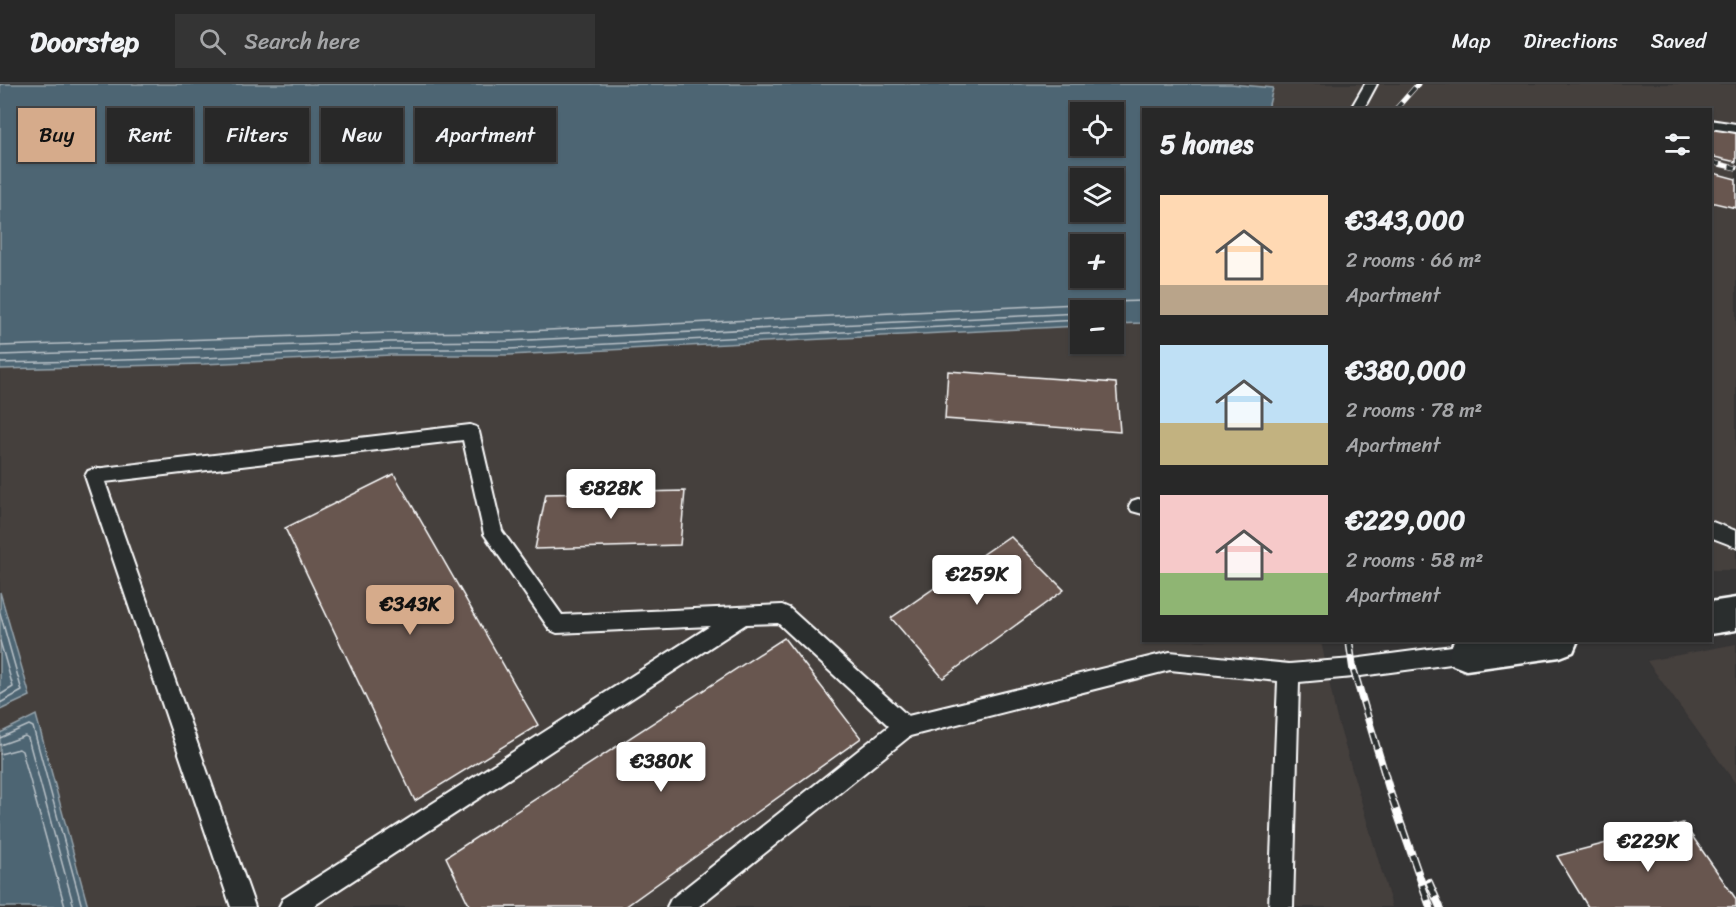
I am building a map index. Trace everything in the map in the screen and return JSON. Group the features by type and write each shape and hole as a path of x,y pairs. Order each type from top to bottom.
{"street":[{"path":"1712,618 1736,614"},
{"path":"1462,647 1532,642"}],"lane":[{"path":"1357,108 1371,84"},
{"path":"1712,123 1736,128"},
{"path":"243,907 94,476 470,432 493,534 557,624 782,614 904,727"},
{"path":"1712,530 1736,539"},
{"path":"291,907 743,616"},
{"path":"679,907 904,727 1170,661 1289,673 1353,668 1462,647"},
{"path":"1281,907 1289,673"}],"shaded area":[{"path":"1231,84 1736,84 1736,570 1712,570 1712,108 1268,108 1273,88"},
{"path":"1142,323 1142,642 1321,642 1336,715 1392,907 88,907 36,716 0,733 0,710 30,696 0,592 0,369 204,364 391,355 509,355 1070,327 1070,354 1124,354 1124,324"},
{"path":"1736,644 1736,784 1647,661"}],"water":[{"path":"0,84 1231,84 1273,88 1268,108 1142,108 1142,323 1124,324 1124,300 1070,300 1070,327 509,355 391,355 204,364 0,369"},
{"path":"0,592 30,696 0,710"},
{"path":"36,715 88,907 0,907 0,733"}],"building":[{"path":"1712,127 1736,133 1736,162 1712,156"},
{"path":"1712,173 1736,179 1736,208 1712,202"},
{"path":"948,371 1116,383 1120,432 945,419"},
{"path":"394,474 538,725 415,801 285,528"},
{"path":"685,491 680,545 535,549 546,494"},
{"path":"1010,536 1064,590 943,678 891,618"},
{"path":"784,638 861,738 625,907 470,907 446,857"},
{"path":"1683,823 1736,899 1736,907 1588,907 1557,856"}],"railway":[{"path":"1397,108 1418,84"},
{"path":"1712,162 1736,168"},
{"path":"1349,642 1353,668 1391,795 1430,907"},
{"path":"1429,882 1440,907"}]}
